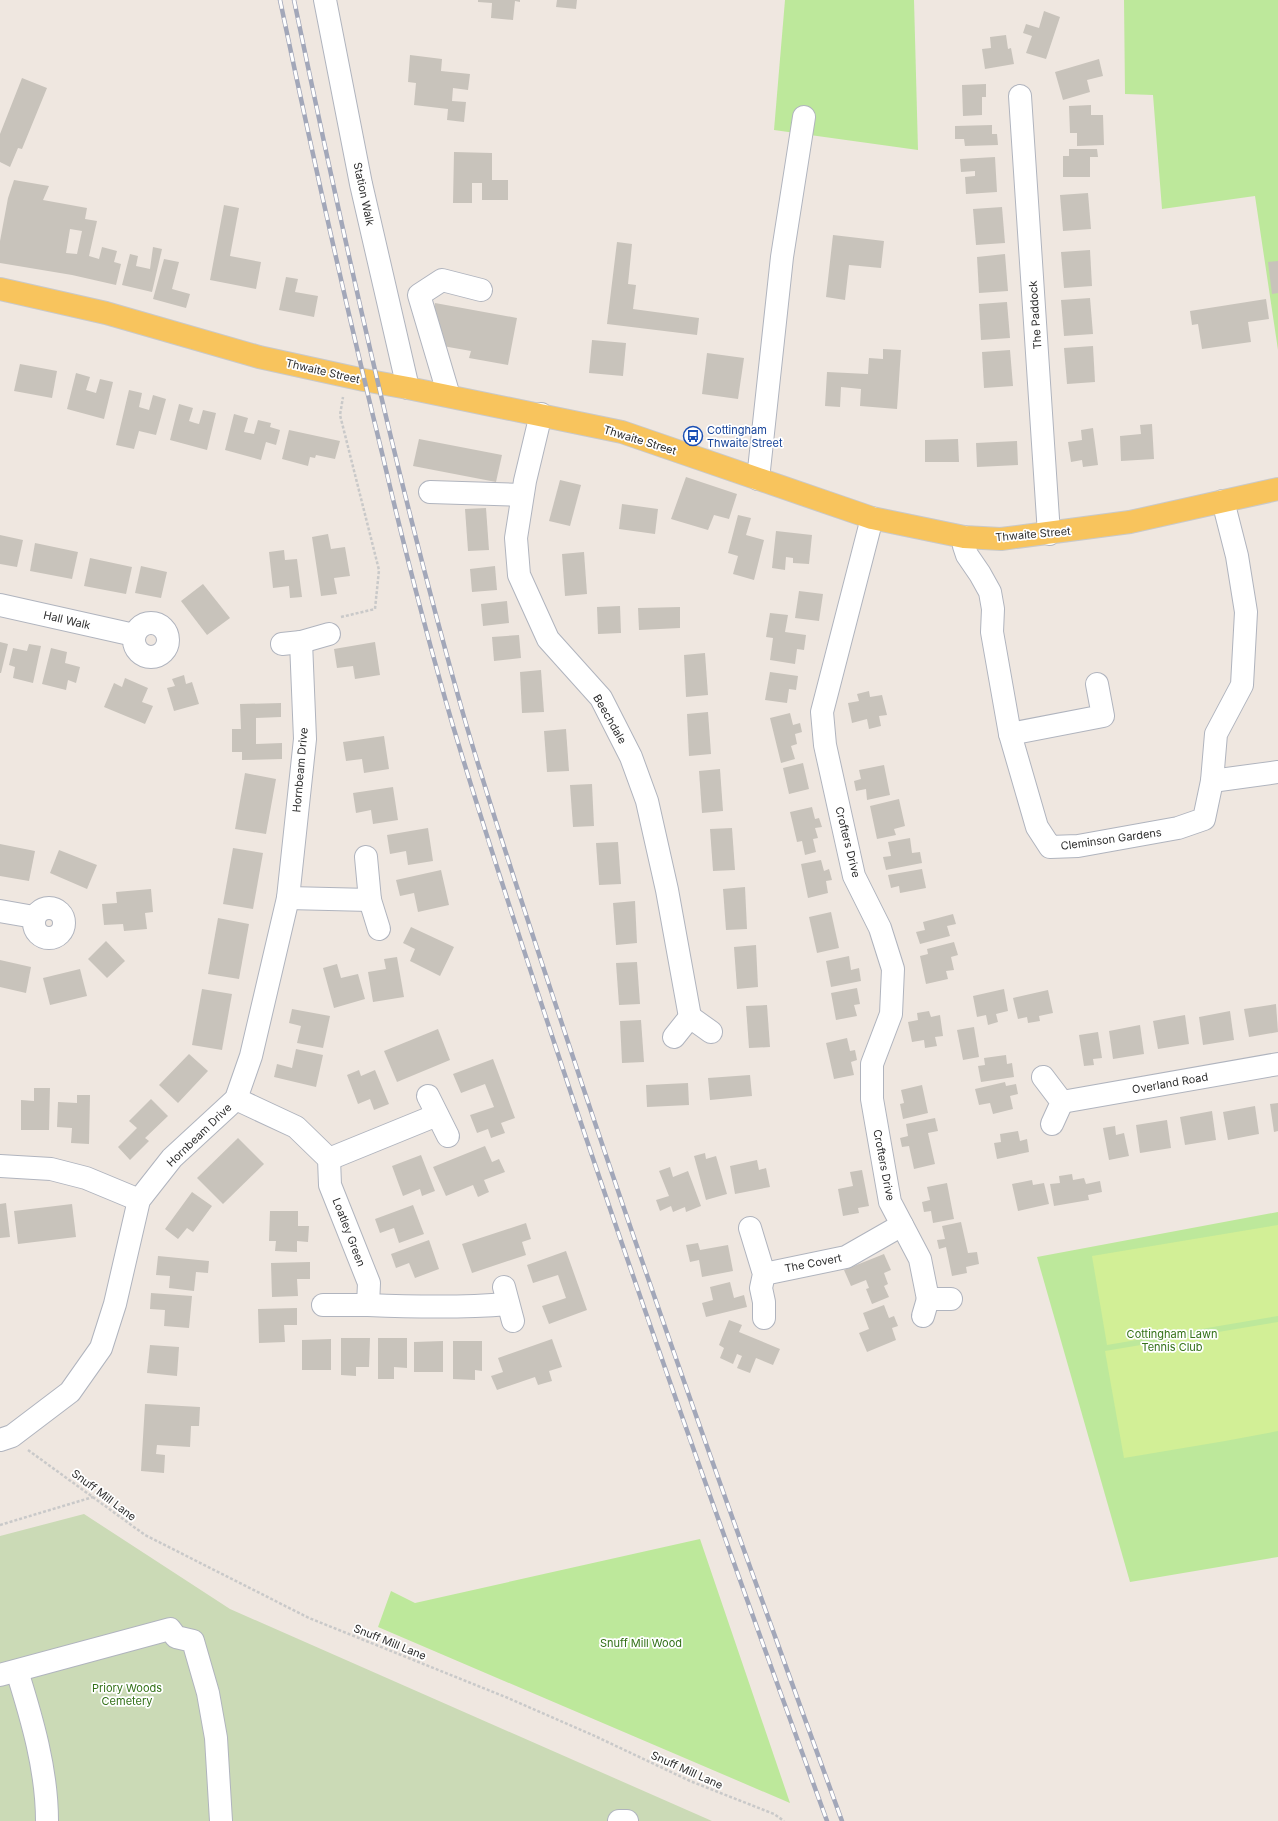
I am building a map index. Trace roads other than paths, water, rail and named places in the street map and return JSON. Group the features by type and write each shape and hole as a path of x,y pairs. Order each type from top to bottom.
{"main road":[{"name":"Thwaite Street","path":"0,289 106,313 259,357 346,376 541,414 622,432 872,518 964,537 1001,539 1049,534 1130,522 1278,489"}],"street":[{"name":"Station Walk","path":"325,0 361,184 408,388"},
{"name":"The Paddock","path":"1020,96 1049,534"},
{"path":"758,479 782,256 804,117"},
{"path":"449,396 419,295 442,280 481,290"},
{"name":"Beechdale","path":"541,414 522,495 516,538 519,575 548,640 601,698 631,757 647,801 666,890 690,1017"},
{"path":"430,492 522,495"},
{"name":"Cleminson Gardens","path":"964,537 964,546 967,555 990,592 993,609 992,632 1010,734 1037,827 1050,847 1078,846 1178,828 1204,818 1212,780 1216,734 1242,685 1246,612 1237,556 1224,501"},
{"name":"Crofters Drive","path":"872,518 822,712 825,745 854,876 880,928 893,969 891,1014 872,1064 872,1099 890,1202 920,1259 925,1308 952,1299"},
{"name":"Hall Walk","path":"0,604 134,635"},
{"name":"Hornbeam Drive","path":"6,1438 70,1392 101,1348 115,1304 140,1200 172,1158 236,1099 251,1056 288,898 305,739 292,643 329,634"},
{"path":"1010,734 1103,716 1097,684"},
{"path":"1212,780 1278,772"},
{"path":"366,857 370,900 379,929"},
{"path":"288,898 370,900"},
{"path":"0,910 34,917"},
{"path":"674,1037 690,1017 711,1032"},
{"name":"Overland Road","path":"1062,1102 1278,1064"},
{"path":"1043,1077 1062,1102 1052,1124"},
{"path":"236,1099 296,1127 329,1159 432,1105 448,1136"},
{"name":"Loatley Green","path":"329,1159 330,1185 369,1283 368,1305"},
{"path":"0,1166 51,1169 86,1178 140,1200"},
{"name":"The Covert","path":"764,1274 846,1257 902,1225"},
{"path":"750,1228 764,1274 761,1288 764,1302 764,1318"},
{"path":"323,1305 414,1307 508,1304"},
{"path":"47,1821 47,1798 40,1754 27,1704 8,1673 170,1629 176,1637 183,1640 193,1641 208,1693 216,1738 221,1821"},
{"path":"619,1821 627,1821"}],"railway":[{"path":"280,0 304,115 369,400 416,592 453,726 555,1045 654,1337 722,1531 827,1821"},
{"path":"294,0 332,180 394,450 416,539 476,758 528,922 668,1337 842,1821"}],"place":[{"name":"Cottingham Thwaite Street","path":"693,436"}],"park label":[{"name":"Cottingham Lawn Tennis Club","path":"1172,1340"},
{"name":"Snuff Mill Wood","path":"641,1643"},
{"name":"Priory Woods Cemetery","path":"127,1694"}]}
